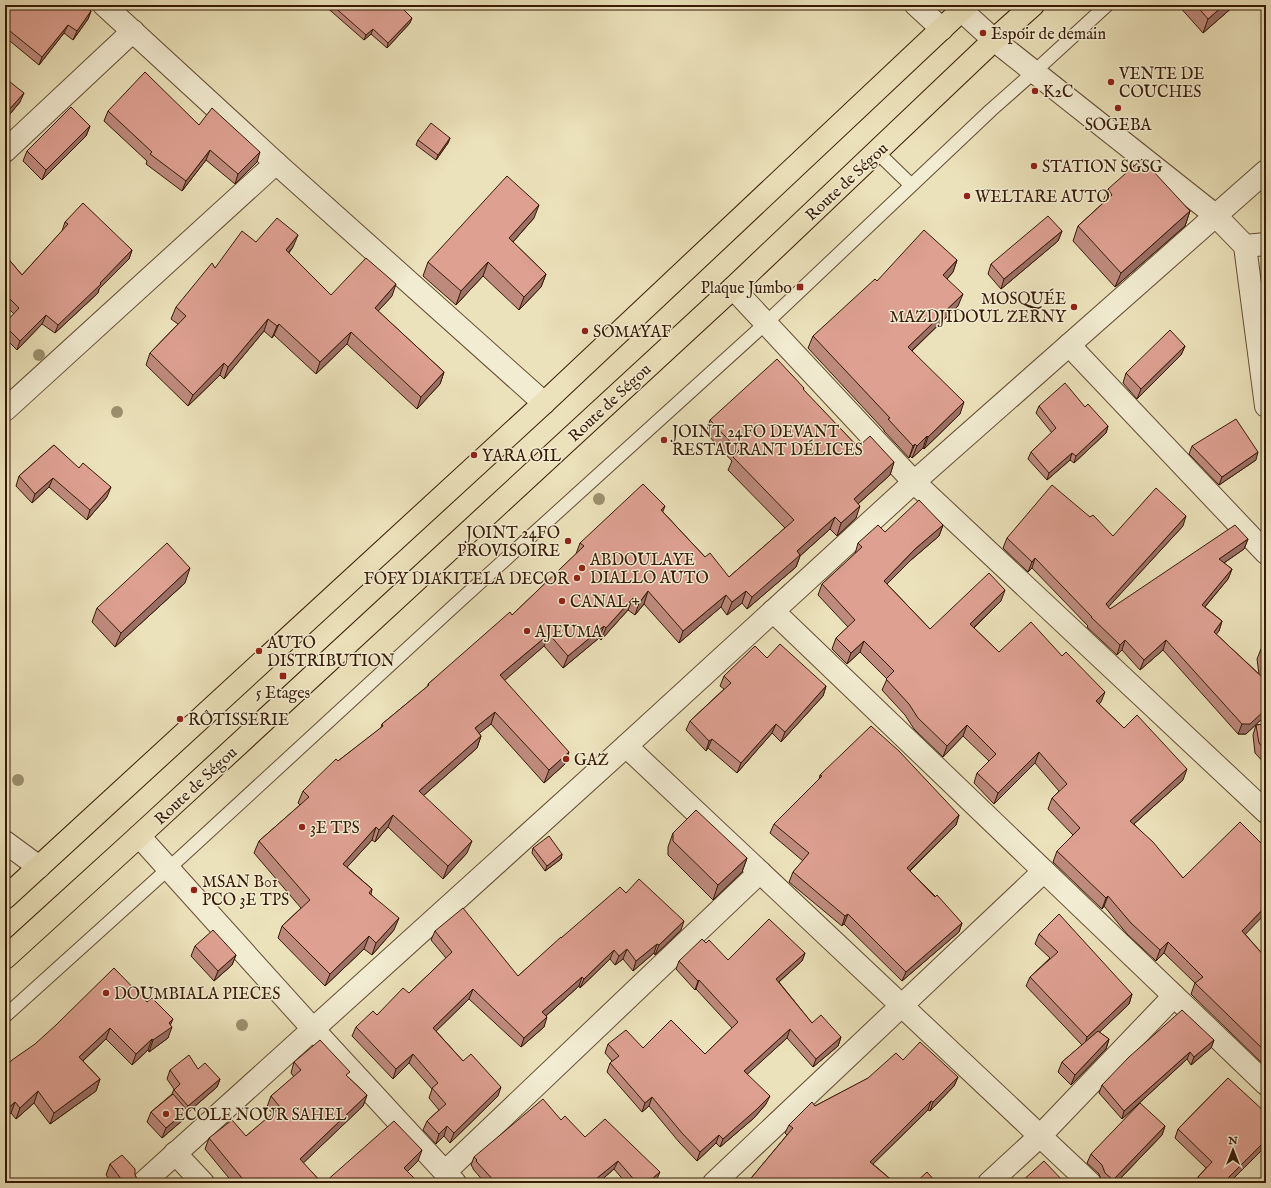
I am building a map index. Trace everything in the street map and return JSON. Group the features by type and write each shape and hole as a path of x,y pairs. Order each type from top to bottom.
{"highway":[{"name":"Route de Ségou","path":"5,958 733,288 994,40 1033,5"},
{"path":"5,898 544,403 964,8"}],"street":[{"path":"104,5 276,163 544,403"},
{"path":"916,5 942,29"},
{"path":"964,8 994,40 1215,215 1256,245 1266,406"},
{"path":"5,151 133,31"},
{"path":"5,410 276,163"},
{"path":"143,1183 626,746 914,482 1266,171"},
{"path":"733,288 914,482 1266,812"},
{"path":"1069,345 1266,553"},
{"path":"773,610 1266,1084"},
{"path":"626,746 1090,1183"},
{"path":"139,836 313,1029 450,1177 760,872"},
{"path":"5,842 39,867"},
{"path":"714,1183 1044,871"},
{"path":"989,1183 1040,1136 1174,996"},
{"path":"175,1153 203,1183"}],"lane":[{"path":"5,1016 168,869 454,605 766,323 991,110 1107,5"},
{"path":"877,152 911,185"}],"building":[{"path":"5,5 84,5 91,11 77,31 68,25 42,57 5,27"},
{"path":"332,5 399,5 412,18 388,43 373,29 366,35"},
{"path":"1196,5 1224,5 1208,19"},
{"path":"145,72 199,125 212,108 260,152 238,174 210,150 186,181 150,154 152,152 108,111"},
{"path":"5,78 24,93 7,112 5,110"},
{"path":"71,107 90,126 46,170 27,151"},
{"path":"431,123 450,138 438,155 418,140"},
{"path":"1142,159 1190,211 1121,273 1078,226 1112,195 1108,189"},
{"path":"507,176 539,205 509,238 546,274 524,297 488,262 461,291 428,262"},
{"path":"83,203 132,250 100,283 101,284 58,325 46,315 20,341 5,326 5,323 19,308 5,294 5,255 22,275 68,224 65,222"},
{"path":"1048,216 1062,231 1004,279 991,264"},
{"path":"277,218 298,235 286,250 331,295 366,258 396,284 375,308 444,372 421,397 351,332 320,362 279,324 277,326 268,319 228,367 224,363 193,395 150,353 186,316 176,307 212,263 215,268 242,231 256,242"},
{"path":"924,230 957,260 943,275 963,294 908,347 964,402 928,437 927,436 917,446 915,444 913,446 888,419 890,418 813,336 875,279 877,281"},
{"path":"1170,330 1185,346 1141,389 1126,373"},
{"path":"777,359 858,447 870,436 894,462 854,499 860,506 841,523 835,517 797,551 800,555 752,597 746,591 732,602 726,595 683,631 648,591 639,603 633,598 606,628 604,626 568,656 549,634 500,675 569,752 549,770 495,712 475,728 481,736 419,791 472,841 448,866 393,815 379,830 376,827 343,864 372,889 369,893 399,918 376,943 369,936 330,974 282,926 310,900 259,841 309,797 303,791 336,759 338,761 383,726 382,724 429,685 428,684 510,612 512,615 584,546 580,543 643,484 665,506 661,510 705,557 710,553 729,577 794,520 733,457 739,451 710,420"},
{"path":"1065,383 1085,407 1088,404 1108,426 1076,456 1072,453 1049,473 1031,452 1056,428 1039,406"},
{"path":"1236,419 1258,452 1222,477 1192,446"},
{"path":"54,445 79,468 83,463 111,487 90,510 53,478 35,494 19,476"},
{"path":"1052,485 1090,517 1093,515 1113,536 1156,488 1186,516 1106,604 1110,609 1235,525 1248,539 1219,559 1232,569 1202,605 1222,621 1214,632 1264,679 1261,649 1266,655 1266,709 1250,724 1242,724 1166,640 1144,660 1125,640 1120,645 1035,558 1032,562 1007,538"},
{"path":"919,500 943,525 915,549 884,581 930,629 989,573 1005,590 970,624 999,652 1031,622 1062,656 1066,652 1105,692 1096,701 1124,728 1137,715 1187,769 1130,821 1153,842 1183,878 1240,822 1266,848 1266,906 1242,931 1266,958 1266,1052 1195,983 1203,977 1168,942 1160,950 1131,923 1108,896 1106,898 1057,851 1080,828 1052,798 1067,784 1039,752 998,793 977,773 996,754 967,725 947,746 918,718 909,704 886,679 894,671 864,641 851,653 836,638 855,620 822,584 862,547 858,543 878,525 885,532"},
{"path":"167,543 190,568 121,633 97,608"},
{"path":"780,644 826,686 785,732 776,724 741,763 712,739 709,741 690,721 731,683 724,676 755,646 767,658"},
{"path":"1266,724 1266,751 1259,743 1256,725"},
{"path":"871,726 899,751 959,815 907,868 935,897 937,895 962,923 906,972 848,914 845,916 793,872 809,853 774,824 822,776 820,775"},
{"path":"696,810 747,858 718,885 673,841 673,833"},
{"path":"549,836 562,854 547,866 533,848"},
{"path":"639,879 684,921 659,945 657,944 636,961 627,949 619,956 614,950 584,979 582,977 542,1012 547,1017 524,1038 473,989 433,1028 463,1061 471,1054 501,1087 454,1133 447,1126 439,1134 427,1121 446,1104 432,1088 438,1083 413,1054 396,1069 356,1027 373,1011 377,1015 403,988 409,993 452,952 435,931 463,908 518,976 620,887 626,893"},
{"path":"1059,914 1132,994 1087,1037 1030,977 1058,952 1039,934"},
{"path":"769,919 805,953 776,979 812,1023 821,1015 841,1037 816,1059 790,1029 744,1071 770,1096 723,1139 719,1135 700,1152 652,1097 645,1103 610,1063 619,1056 608,1044 626,1030 643,1048 671,1020 705,1054 738,1022 679,961 702,939 706,943 709,940 728,960"},
{"path":"213,930 236,955 218,971 195,946"},
{"path":"114,968 147,1002 152,998 173,1019 169,1023 172,1027 153,1040 152,1039 136,1054 110,1028 79,1057 100,1079 54,1113 38,1091 20,1108 15,1102 5,1111 5,1068 12,1060 35,1044 56,1025"},
{"path":"1182,1010 1214,1040 1194,1057 1190,1052 1124,1111 1102,1085 1129,1057"},
{"path":"1098,1031 1109,1039 1075,1075 1062,1062"},
{"path":"320,1040 350,1072 346,1075 367,1095 300,1159 322,1183 246,1183 209,1138 232,1120 246,1136 280,1107 271,1096 301,1070 294,1062"},
{"path":"920,1042 958,1077 933,1102 931,1101 870,1162 895,1183 747,1183 793,1128 789,1125 812,1102 815,1106 868,1078 896,1053 903,1060"},
{"path":"189,1055 198,1069 205,1063 220,1079 188,1106 174,1090 180,1084 170,1070"},
{"path":"1228,1078 1266,1113 1266,1140 1223,1183 1205,1183 1198,1177 1212,1162 1178,1129"},
{"path":"173,1094 187,1110 166,1128 151,1112"},
{"path":"543,1099 561,1120 565,1116 585,1137 605,1119 660,1172 647,1183 637,1183 618,1161 591,1183 496,1183 474,1157"},
{"path":"1140,1103 1165,1126 1113,1180 1105,1173 1102,1165 1091,1154"},
{"path":"394,1121 422,1150 404,1168 419,1183 324,1183"},
{"path":"122,1155 135,1169 135,1175 141,1183 124,1183 110,1164"},
{"path":"1044,1161 1064,1182 1066,1180 1068,1183 1020,1183"},
{"path":"927,1172 937,1183 915,1183"}],"place":[{"name":"Espoir de demain","path":"983,33"},
{"name":"VENTE DE COUCHES","path":"1111,82"},
{"name":"K2C","path":"1035,91"},
{"name":"SOGEBA","path":"1118,108"},
{"name":"STATION SGSG","path":"1034,166"},
{"name":"WELTARE AUTO","path":"967,196"},
{"name":"Plaque Jumbo","path":"800,287"},
{"name":"MOSQUÉE MAZDJIDOUL ZERNY","path":"1074,307"},
{"name":"SOMAYAF","path":"585,331"},
{"name":"JOINT 24FO DEVANT RESTAURANT DÉLICES","path":"664,440"},
{"name":"YARA OIL","path":"474,455"},
{"name":"JOINT 24FO PROVISOIRE","path":"568,541"},
{"name":"ABDOULAYE DIALLO AUTO","path":"582,568"},
{"name":"FOFY DIAKITELA DECOR","path":"577,578"},
{"name":"CANAL +","path":"562,601"},
{"name":"AJEUMA","path":"527,631"},
{"name":"AUTO DISTRIBUTION","path":"259,651"},
{"name":"5 Etages","path":"283,676"},
{"name":"RÔTISSERIE","path":"180,719"},
{"name":"GAZ","path":"566,759"},
{"name":"3E TPS","path":"302,827"},
{"name":"MSAN B01 PCO 3E TPS","path":"194,890"},
{"name":"DOUMBIALA PIECES","path":"106,993"},
{"name":"ECOLE NOUR SAHEL","path":"166,1114"}]}
